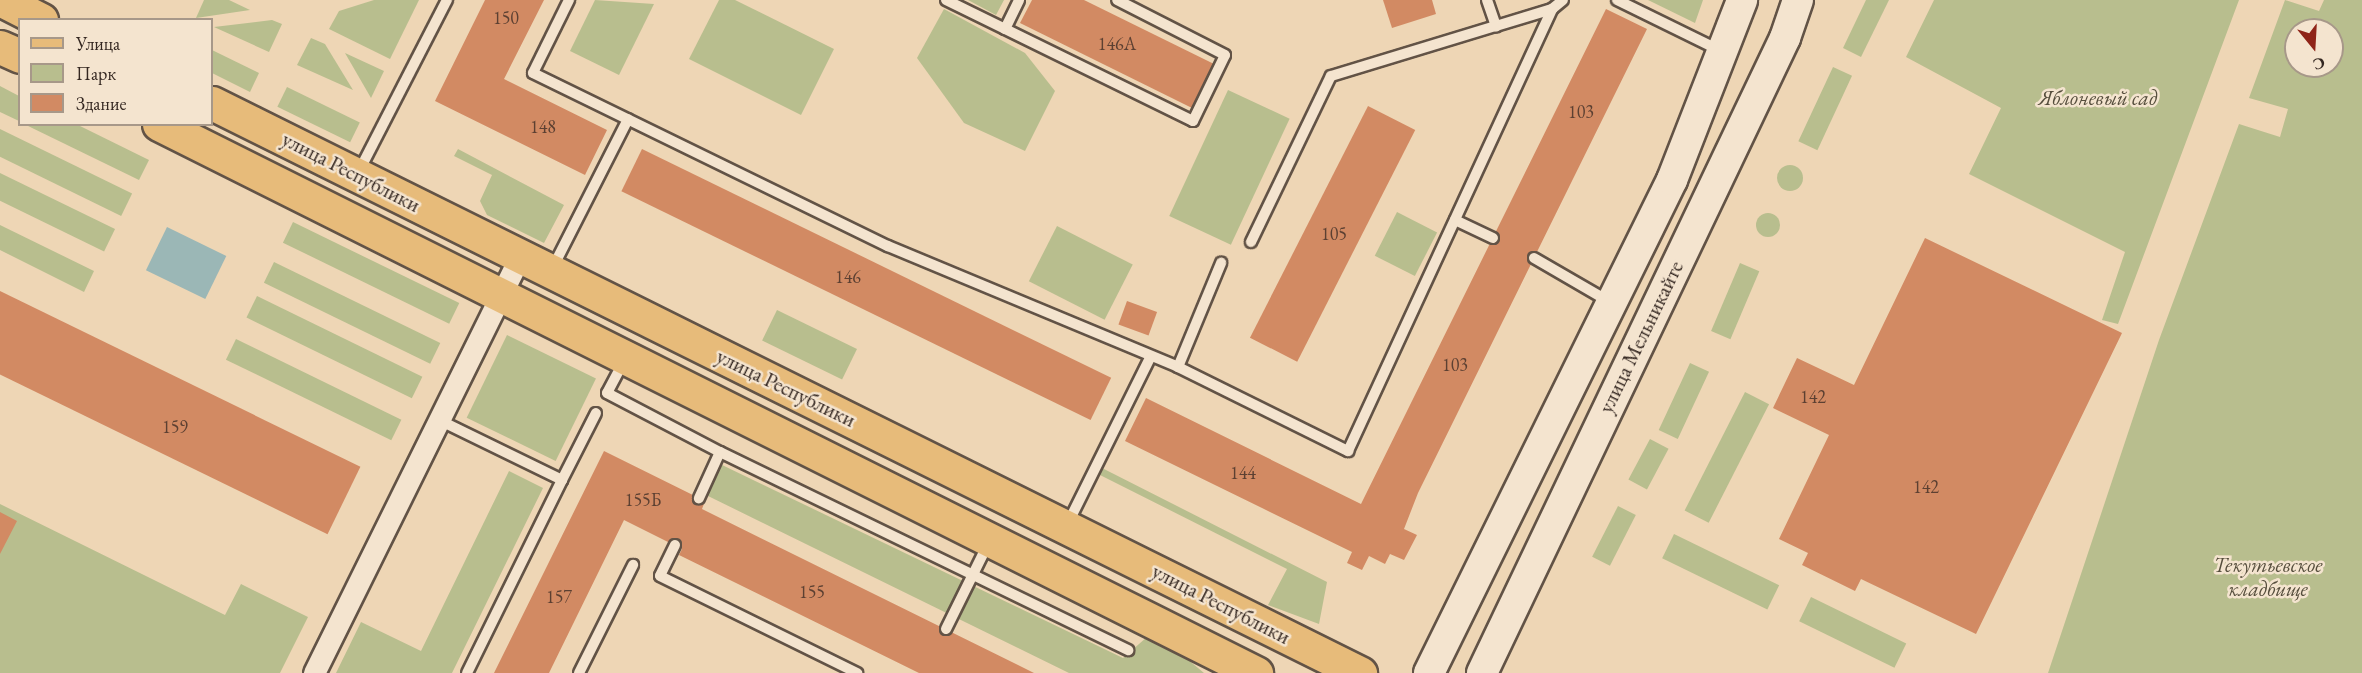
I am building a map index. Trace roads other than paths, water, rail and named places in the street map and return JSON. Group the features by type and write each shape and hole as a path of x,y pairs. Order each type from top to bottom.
{"main road":[{"path":"2,0 37,18"},
{"name":"улица Мельникайте","path":"1430,673 1672,180 1742,0"},
{"name":"улица Мельникайте","path":"1482,673 1785,38 1798,0"},
{"path":"0,46 18,55"},
{"name":"улица Республики","path":"213,103 1360,673"},
{"name":"улица Республики","path":"163,126 1256,673"}],"street":[{"path":"314,673 520,257"}],"lane":[{"path":"358,174 447,0"},
{"path":"569,0 533,73 888,246 1150,358 1178,367 1348,451 1552,9"},
{"path":"946,0 1193,121 1226,55 1117,0"},
{"path":"1005,29 1019,0"},
{"path":"1487,0 1496,26"},
{"path":"1251,242 1331,76 1552,9 1563,0"},
{"path":"1617,0 1721,52"},
{"path":"551,272 628,119"},
{"path":"1455,220 1493,238"},
{"path":"1534,258 1585,283 1613,304"},
{"path":"1178,367 1221,264"},
{"path":"626,358 607,393 720,452 971,576 1128,650"},
{"path":"1067,526 1150,358"},
{"path":"467,673 596,413"},
{"path":"440,420 562,480"},
{"path":"699,498 720,452"},
{"path":"946,629 989,541"},
{"path":"675,545 660,576 857,673"},
{"path":"579,673 633,565"}],"water":[{"path":"167,227 226,256 205,299 146,270"}],"park label":[{"name":"Яблоневый сад","path":"2098,98"},
{"name":"Текутьевское кладбище","path":"2268,577"}]}
